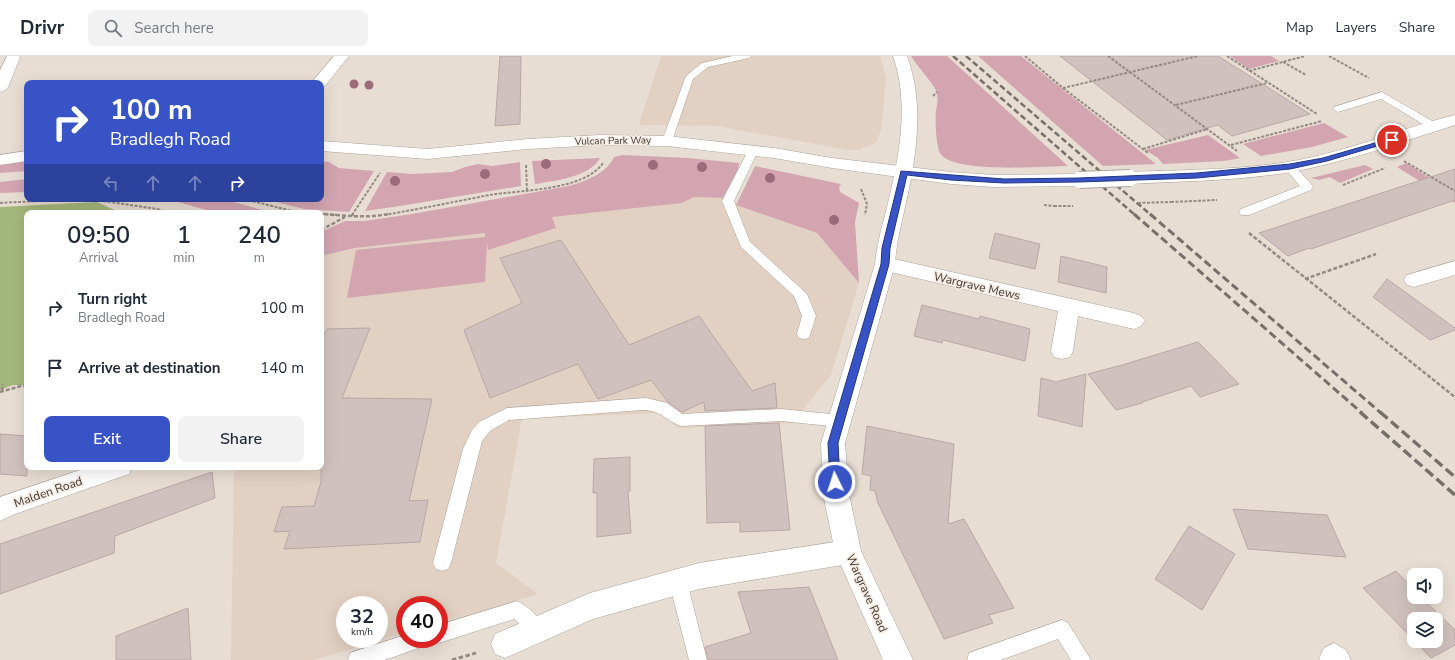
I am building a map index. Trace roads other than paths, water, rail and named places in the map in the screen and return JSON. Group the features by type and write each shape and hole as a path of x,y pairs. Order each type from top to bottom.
{"street":[{"path":"322,80 342,56"},
{"name":"Wargrave Road","path":"898,660 848,552 836,494 833,443 885,264 886,248 904,172 909,138 908,97 903,63 900,56"},
{"path":"0,87 13,58"},
{"name":"Vulcan Park Way","path":"324,146 428,154 528,144 600,140 667,141 753,151 904,172 993,181 1079,180 1233,173 1290,167 1324,160 1455,120"},
{"path":"0,160 24,156"},
{"name":"Wargrave Mews","path":"885,264 1134,321"},
{"path":"1414,280 1455,268"},
{"path":"1062,351 1069,307"},
{"name":"Malden Road","path":"0,510 6,506 111,470"},
{"path":"505,644 590,606 699,576 848,552"}],"lane":[{"path":"667,141 689,78 715,59 746,56"},
{"path":"1338,109 1382,95 1434,127"},
{"path":"753,151 728,201 745,244 800,294 809,316 804,334"},
{"path":"1245,212 1307,187 1290,167"},
{"path":"442,562 477,434 488,423 507,414 639,404 654,405 665,410 672,417 681,420 781,415 840,421"},
{"path":"678,582 698,660"},
{"path":"448,631 517,610 537,629"},
{"path":"976,660 1062,629 1082,660"},
{"path":"357,660 396,647"}],"railway":[{"path":"953,56 1135,215"},
{"path":"966,56 1151,215"},
{"path":"1134,214 1362,413"},
{"path":"1150,214 1381,413"},
{"path":"1360,412 1455,495"},
{"path":"1380,412 1455,477"}]}
